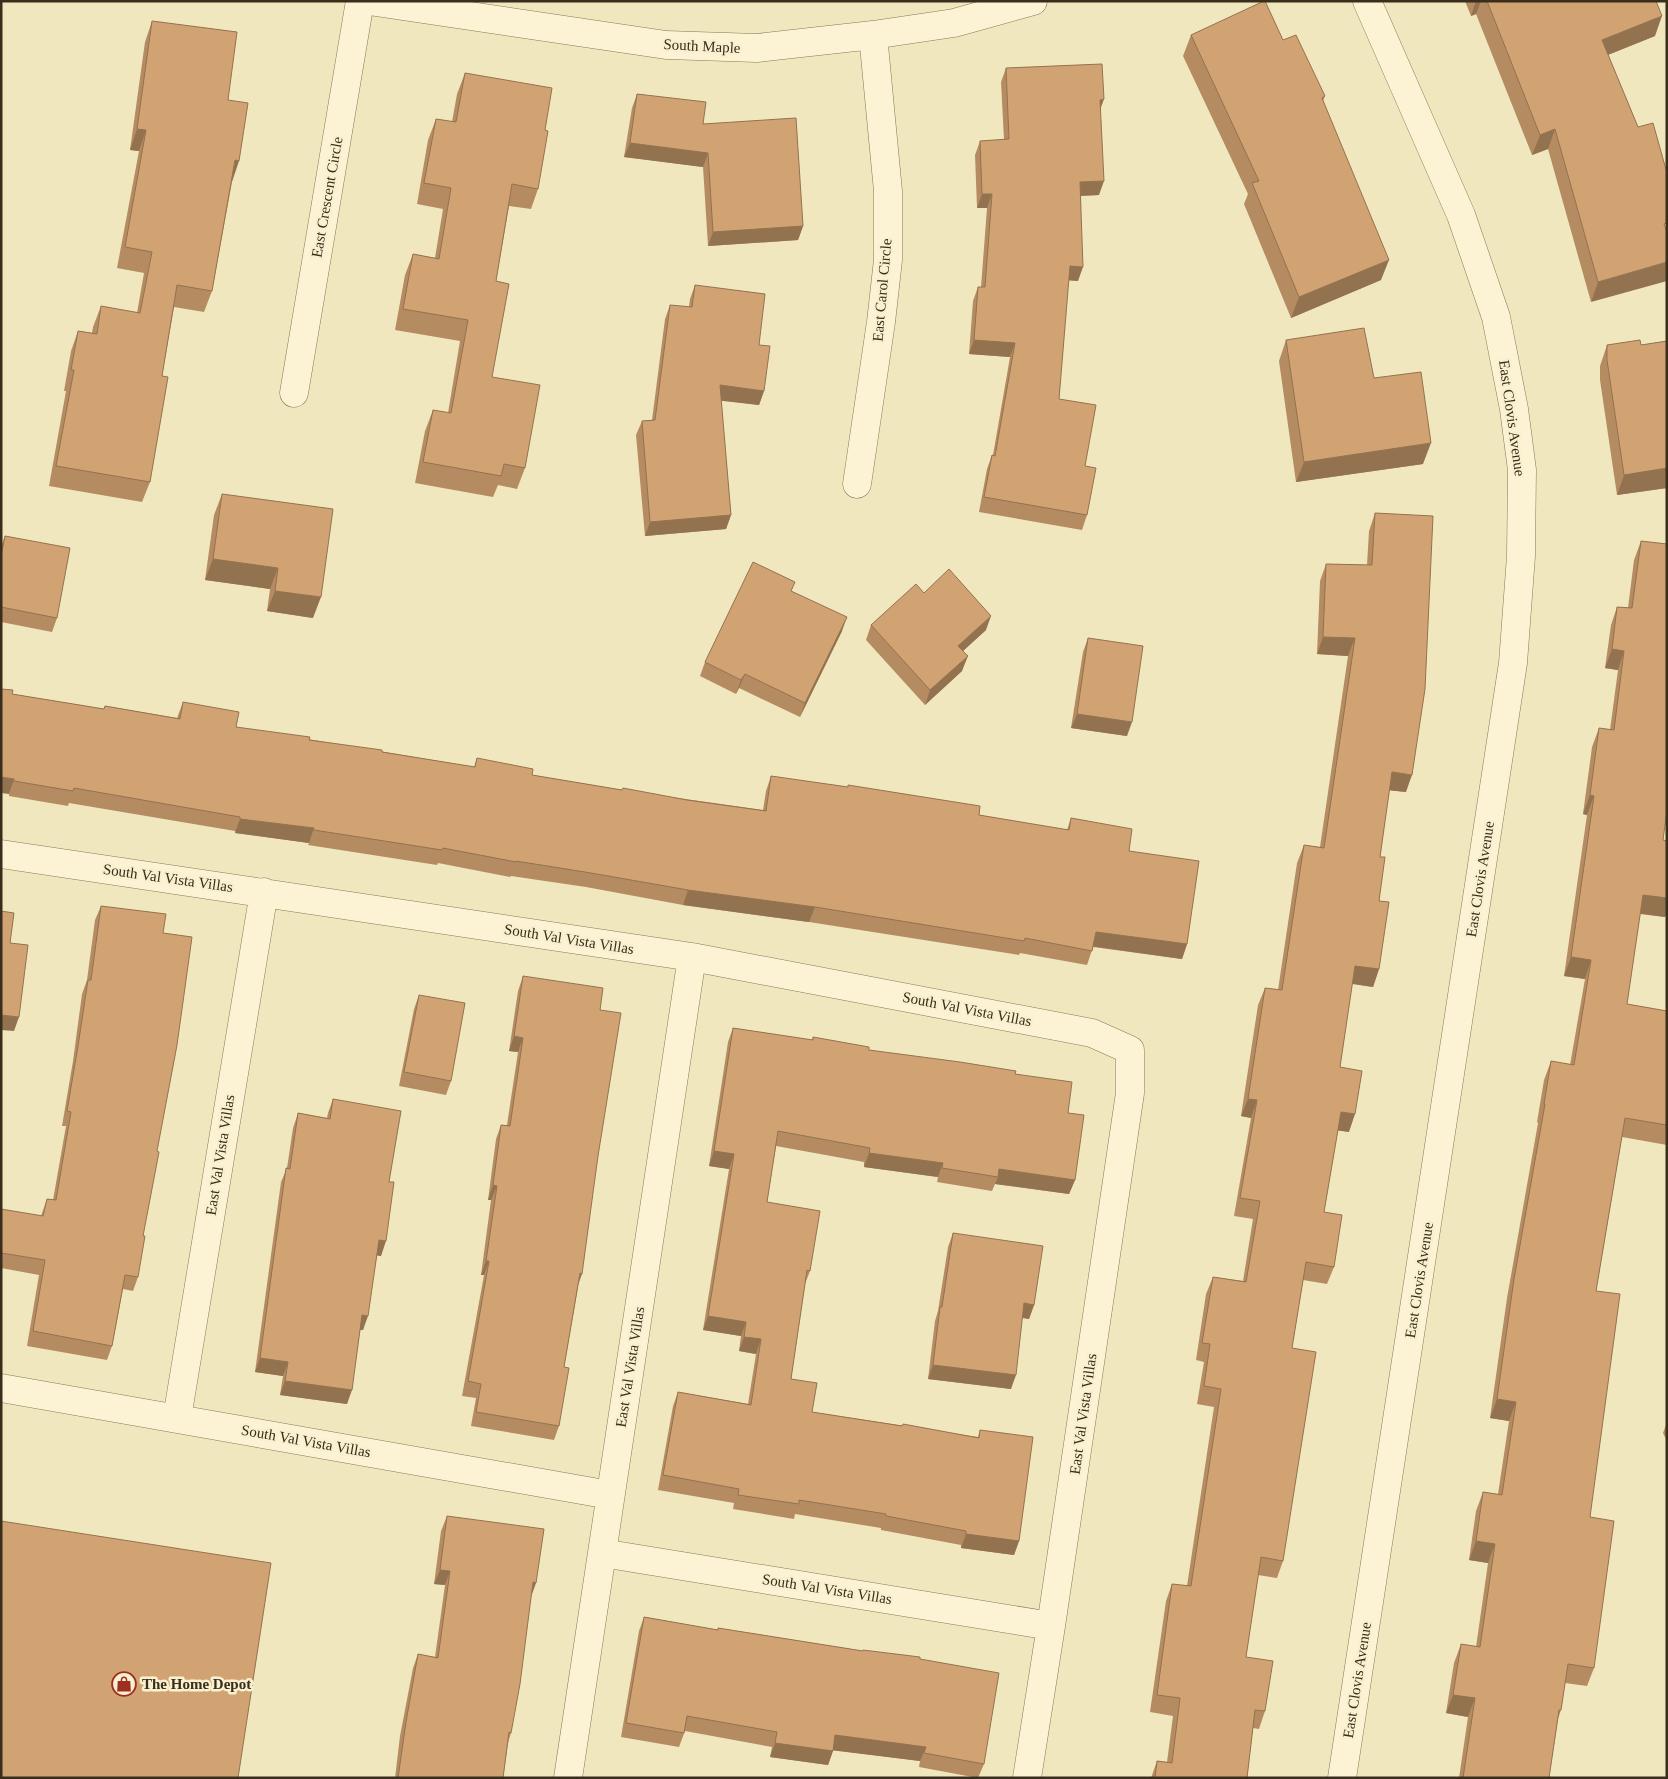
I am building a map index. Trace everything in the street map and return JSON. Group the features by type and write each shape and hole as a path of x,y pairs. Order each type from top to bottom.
{"street":[{"name":"East Crescent Circle","path":"294,393 360,1"},
{"name":"South Maple","path":"369,1 666,45 757,48 873,35 954,23 1033,1"},
{"name":"East Clovis Avenue","path":"1342,1778 1513,663 1521,556 1522,470 1514,409 1496,317 1461,215 1367,1"},
{"name":"East Carol Circle","path":"857,484 881,322 888,260 888,191 873,35"},
{"name":"South Val Vista Villas","path":"1,854 692,957 1092,1033 1130,1050"},
{"name":"East Val Vista Villas","path":"177,1418 264,892"},
{"name":"East Val Vista Villas","path":"568,1778 692,957"},
{"name":"East Val Vista Villas","path":"1027,1778 1052,1626 1130,1093 1130,1050"},
{"name":"South Val Vista Villas","path":"1,1388 610,1495"},
{"name":"South Val Vista Villas","path":"602,1553 1052,1626"}],"building":[{"path":"1264,1 1283,40 1296,35 1325,96 1322,98 1389,260 1299,297 1252,183 1259,181 1191,35"},
{"path":"1487,1 1656,1 1662,16 1602,40 1638,127 1653,123 1667,173 1667,223 1664,224 1667,232 1667,262 1598,282 1555,129 1540,135"},
{"path":"152,21 237,32 228,100 248,103 239,161 235,160 212,291 177,285 162,376 168,377 150,482 56,466 74,370 71,370 78,331 97,334 101,306 140,313 152,252 125,247 146,130 137,129"},
{"path":"1102,64 1104,99 1100,100 1104,181 1080,182 1083,267 1070,266 1059,399 1096,405 1085,466 1096,468 1087,515 984,497 992,455 995,456 1015,343 974,340 978,287 985,287 992,194 982,194 980,141 1009,139 1006,68"},
{"path":"465,73 552,88 545,130 548,131 538,189 512,184 496,281 509,284 492,377 540,385 525,468 504,464 501,476 423,462 433,410 451,413 468,320 403,309 413,254 439,259 451,188 424,183 436,119 456,122"},
{"path":"637,94 706,102 703,124 796,118 803,226 713,232 708,153 630,143"},
{"path":"695,285 765,294 759,345 770,346 764,391 720,385 731,515 650,522 642,421 655,420 670,305 692,307"},
{"path":"1364,328 1374,378 1421,372 1431,443 1304,462 1286,340"},
{"path":"1640,340 1641,345 1667,341 1667,468 1624,475 1607,360 1607,345"},
{"path":"222,494 333,509 321,597 275,591 278,568 213,559"},
{"path":"1375,513 1433,516 1425,689 1412,775 1392,772 1380,857 1385,857 1379,901 1389,902 1379,969 1355,966 1340,1067 1362,1071 1355,1114 1341,1112 1324,1212 1342,1215 1334,1267 1306,1262 1292,1348 1316,1352 1283,1561 1261,1557 1246,1657 1273,1661 1265,1711 1255,1710 1247,1778 1155,1778 1157,1761 1172,1763 1180,1698 1157,1695 1172,1584 1191,1586 1221,1389 1204,1386 1210,1344 1202,1343 1213,1277 1246,1282 1260,1201 1240,1198 1257,1100 1248,1099 1265,988 1282,990 1304,845 1324,848 1355,638 1323,637 1326,564 1372,565"},
{"path":"5,536 70,548 57,618 1,607 1,556"},
{"path":"1641,541 1667,544 1667,810 1663,840 1667,841 1667,898 1643,895 1627,1004 1667,1011 1667,1125 1625,1118 1596,1291 1620,1294 1590,1517 1614,1521 1594,1668 1568,1664 1549,1778 1463,1778 1475,1698 1453,1695 1461,1644 1480,1647 1495,1544 1476,1541 1483,1492 1502,1495 1516,1402 1497,1399 1514,1279 1551,1061 1574,1065 1591,960 1571,957 1594,796 1590,795 1599,728 1614,730 1624,651 1612,649 1617,607 1632,608"},
{"path":"753,562 795,582 791,591 847,617 805,703 745,674 741,680 705,662"},
{"path":"949,569 991,616 958,646 968,656 930,690 871,625 916,584 924,593"},
{"path":"1088,638 1143,646 1132,722 1077,714"},
{"path":"1,689 13,690 12,694 104,709 105,706 180,719 183,702 239,712 236,727 310,737 309,740 382,750 382,752 475,767 477,758 533,769 532,775 766,811 771,776 848,787 848,785 980,806 979,815 1069,830 1071,818 1132,829 1129,851 1199,861 1187,944 1096,932 1092,951 1025,938 1024,941 815,907 688,890 443,848 442,850 314,830 314,828 240,819 240,817 74,788 73,791 14,781 14,779 1,777"},
{"path":"101,906 166,914 163,933 192,937 177,1045 157,1151 159,1152 143,1236 145,1236 138,1277 125,1275 112,1346 33,1331 45,1260 1,1253 1,1209 43,1216 47,1199 56,1200 71,1112 67,1111 88,980 91,980"},
{"path":"1,911 14,913 10,943 28,945 19,1017 1,1015"},
{"path":"523,976 603,988 600,1010 621,1013 598,1156 582,1274 580,1273 564,1367 569,1368 559,1426 476,1412 481,1384 468,1381 489,1261 486,1261 497,1186 493,1185 501,1125 510,1126 523,1038 514,1036"},
{"path":"419,995 465,1003 451,1081 404,1072"},
{"path":"733,1028 813,1040 813,1037 869,1047 869,1050 960,1062 1016,1071 1015,1074 1072,1082 1068,1113 1084,1115 1075,1180 999,1169 998,1177 942,1168 943,1163 869,1153 870,1148 778,1131 767,1202 820,1211 810,1271 807,1270 791,1379 817,1383 812,1412 902,1426 903,1424 979,1438 980,1430 1033,1437 1019,1541 966,1534 966,1531 886,1516 886,1514 799,1500 799,1504 738,1495 739,1489 663,1475 678,1392 751,1405 761,1339 744,1337 746,1322 708,1316 734,1154 714,1151"},
{"path":"333,1099 401,1111 389,1182 394,1182 386,1241 379,1240 368,1316 362,1315 352,1390 285,1381 288,1362 260,1358 286,1168 290,1169 298,1113 330,1119"},
{"path":"953,1233 1043,1246 1034,1305 1024,1303 1016,1375 933,1365 940,1307 942,1307"},
{"path":"447,1516 544,1529 536,1583 533,1582 520,1684 511,1733 509,1732 503,1778 398,1778 418,1654 438,1658 450,1571 440,1570"},
{"name":"The Home Depot","path":"1,1521 271,1563 238,1778 1,1778"},
{"path":"644,1617 718,1630 718,1628 863,1651 920,1657 920,1659 999,1673 984,1764 924,1753 926,1747 835,1735 833,1751 775,1743 777,1732 687,1716 684,1733 626,1723"}],"place":[{"name":"The Home Depot","path":"124,1684"}]}
